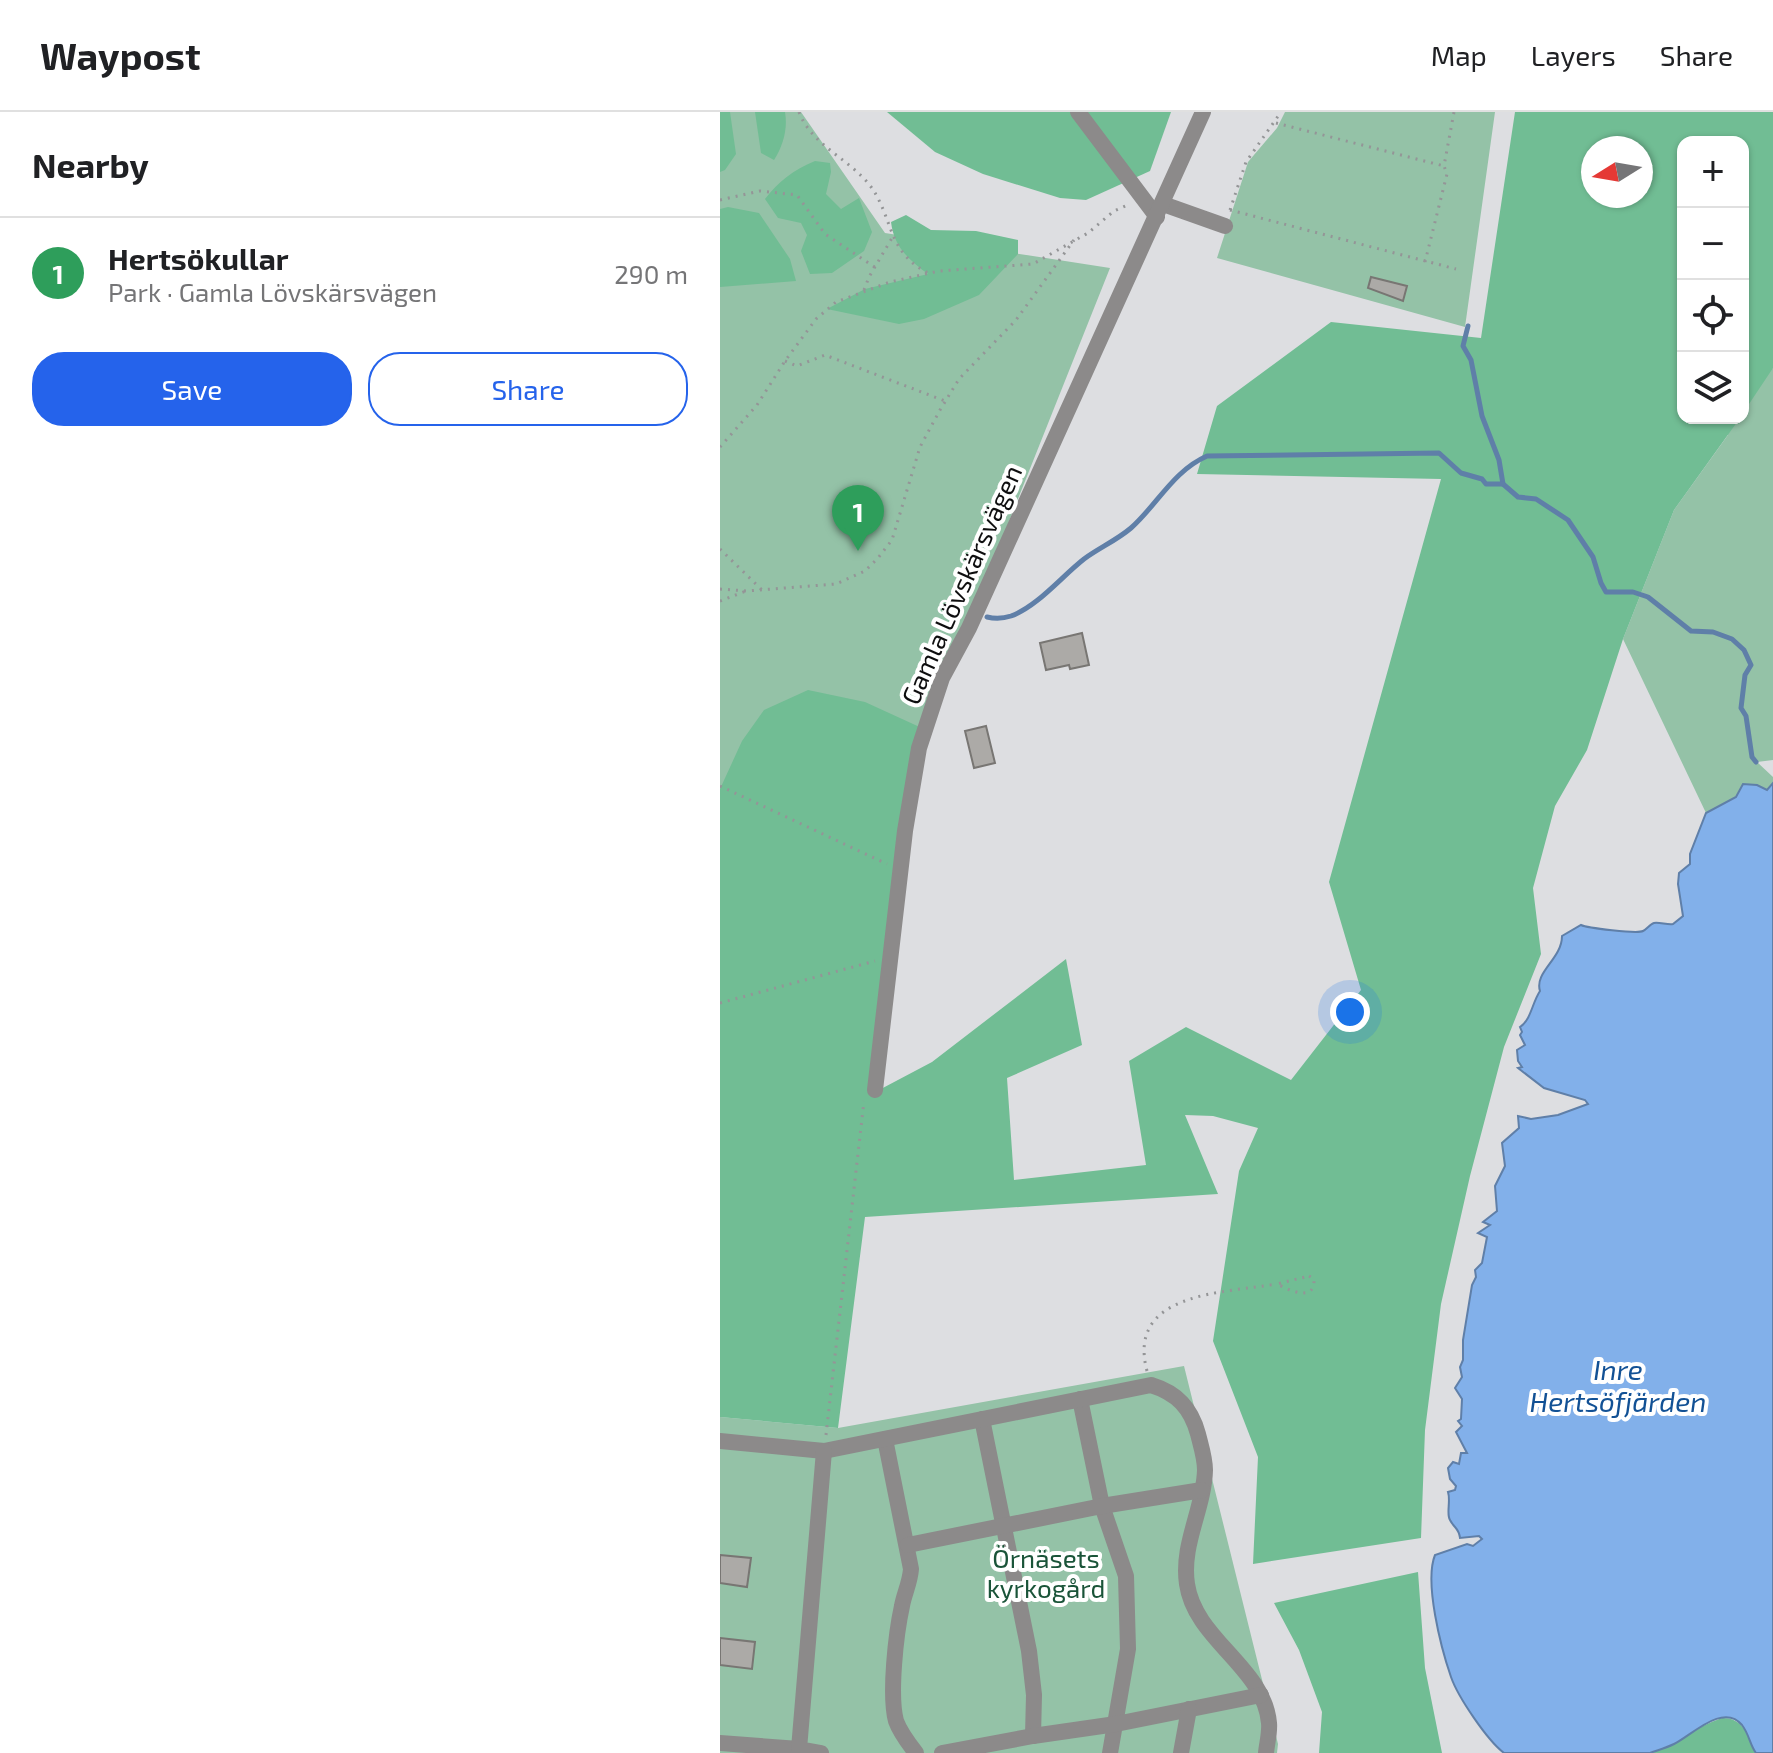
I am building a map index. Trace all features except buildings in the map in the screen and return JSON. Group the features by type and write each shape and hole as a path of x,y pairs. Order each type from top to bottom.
{"street":[{"path":"1078,112 1143,200 1160,211 1225,226"},
{"name":"Gamla Lövskärsvägen","path":"875,1090 900,869 919,748 942,678 969,628 1203,112"},
{"path":"720,1441 824,1451 1151,1385 1166,1390 1189,1409 1202,1448 1205,1470 1186,1558 1190,1598 1211,1633 1261,1695 1270,1724 1266,1753"},
{"path":"1080,1399 1102,1506 1126,1576 1128,1649 1110,1753"},
{"path":"982,1419 1029,1651 1034,1695 1033,1736"},
{"path":"885,1439 911,1569 902,1605 894,1667 896,1720 916,1753"},
{"path":"798,1751 824,1451"},
{"path":"908,1545 1102,1506 1202,1490"},
{"path":"942,1753 1116,1724 1261,1695"},
{"path":"1181,1753 1189,1709"},
{"path":"720,1743 821,1753"}],"path":[{"path":"799,112 808,129 822,144 867,183 880,201 892,238 915,266 928,273"},
{"path":"1225,226 1246,162 1281,112"},
{"path":"1425,262 1447,174 1444,166 1454,112"},
{"path":"1276,123 1444,166"},
{"path":"720,200 760,191 797,195 825,234 876,268"},
{"path":"720,447 757,405 785,361 824,311 836,302 864,290 928,273 966,267 1033,264 1088,233 1114,211 1143,200"},
{"path":"1230,210 1456,269"},
{"path":"864,290 892,238"},
{"path":"720,589 747,591 836,584 865,571 892,540 920,447 945,401 959,379 1016,320 1074,240"},
{"path":"785,361 797,366 825,355 945,401"},
{"path":"720,549 762,590"},
{"path":"720,601 747,591"},
{"path":"720,786 900,869"},
{"path":"720,1003 891,957"},
{"path":"824,1451 864,1100 875,1090"},
{"path":"1151,1385 1144,1352 1150,1322 1157,1316 1179,1303 1309,1276 1314,1279 1315,1285 1313,1290 1300,1294 1277,1284"}],"green space":[{"path":"720,112 801,112 885,233 1110,268 720,1246"},
{"path":"720,112 730,112 736,154 725,170 720,172"},
{"path":"755,112 785,112 784,137 774,160 761,153"},
{"path":"887,112 1171,112 1150,171 1086,200 1060,198 983,174 935,152"},
{"path":"1285,112 1495,112 1465,327 1217,258 1248,162 1277,128"},
{"path":"1515,112 1773,112 1773,368 1749,404 1749,136 1677,136 1677,424 1736,424 1674,510 1623,639 1587,750 1555,806 1533,888 1541,954 1504,1047 1441,1304 1425,1430 1421,1538 1253,1564 1258,1457 1213,1341 1239,1171 1258,1128 1213,1116 1185,1115 1218,1194 865,1217 838,1428 720,1417 720,789 742,741 764,710 808,690 865,702 924,729 879,1090 932,1062 1066,959 1082,1045 1007,1078 1014,1180 1146,1165 1129,1061 1186,1027 1291,1080 1361,990 1329,882 1441,479 1197,474 1217,406 1331,322 1481,338"},
{"path":"815,161 830,163 826,194 841,209 859,198 872,232 864,251 832,273 810,274 801,251 807,235 801,223 778,218 765,199 787,177"},
{"path":"728,207 759,213 790,259 796,281 720,287 720,209"},
{"path":"906,215 931,230 976,231 1018,240 1018,254 979,295 924,319 899,324 827,309 865,289 928,274 909,258 895,239 891,222"},
{"path":"1475,368 1677,417 1677,421"},
{"path":"1773,368 1773,760 1757,762 1773,777 1773,783 1767,790 1757,785 1706,813 1623,639 1674,510 1728,435 1686,424 1749,424 1749,378"},
{"name":"Örnäsets kyrkogård","path":"1184,1366 1278,1744 1277,1753 720,1753 720,1417 838,1428"},
{"path":"1418,1572 1425,1668 1442,1753 1319,1753 1322,1712 1299,1650 1274,1603"},
{"path":"1722,1718 1740,1724 1756,1753 1650,1753 1703,1726"}],"water":[{"name":"Inre Hertsöfjärden","path":"1773,783 1773,1753 1756,1753 1742,1725 1726,1717 1707,1723 1674,1744 1650,1753 1504,1753 1474,1718 1451,1677 1439,1633 1431,1581 1435,1555 1467,1544 1473,1546 1482,1539 1479,1536 1460,1538 1450,1520 1448,1492 1455,1490 1456,1486 1450,1479 1448,1468 1453,1462 1459,1464 1461,1453 1467,1453 1456,1432 1462,1426 1458,1421 1461,1419 1462,1399 1455,1388 1462,1377 1463,1340 1475,1270 1482,1263 1487,1237 1478,1233 1490,1225 1483,1222 1497,1211 1495,1186 1505,1166 1502,1143 1519,1128 1518,1116 1531,1119 1558,1115 1588,1104 1585,1100 1544,1088 1518,1068 1522,1067 1517,1050 1525,1045 1520,1027 1529,1016 1540,991 1541,978 1558,952 1562,936 1581,925 1639,932 1654,923 1673,924 1683,916 1679,873 1690,864 1690,854 1706,813 1736,797 1743,784 1757,785 1767,790"}],"waterway":[{"path":"1468,326 1463,346 1471,360 1482,416 1499,460 1503,484 1518,497 1536,499 1568,520 1593,557 1606,592 1633,592 1648,597 1691,631 1713,632 1732,639 1744,650 1751,665 1745,675 1741,708 1746,716 1752,757 1756,762"},
{"path":"987,617 1008,617 1031,605 1084,559 1131,528 1184,470 1207,456 1439,453 1461,473 1482,479 1486,484 1503,484"}],"place":[{"name":"Hertsökullar","path":"858,551"}]}
